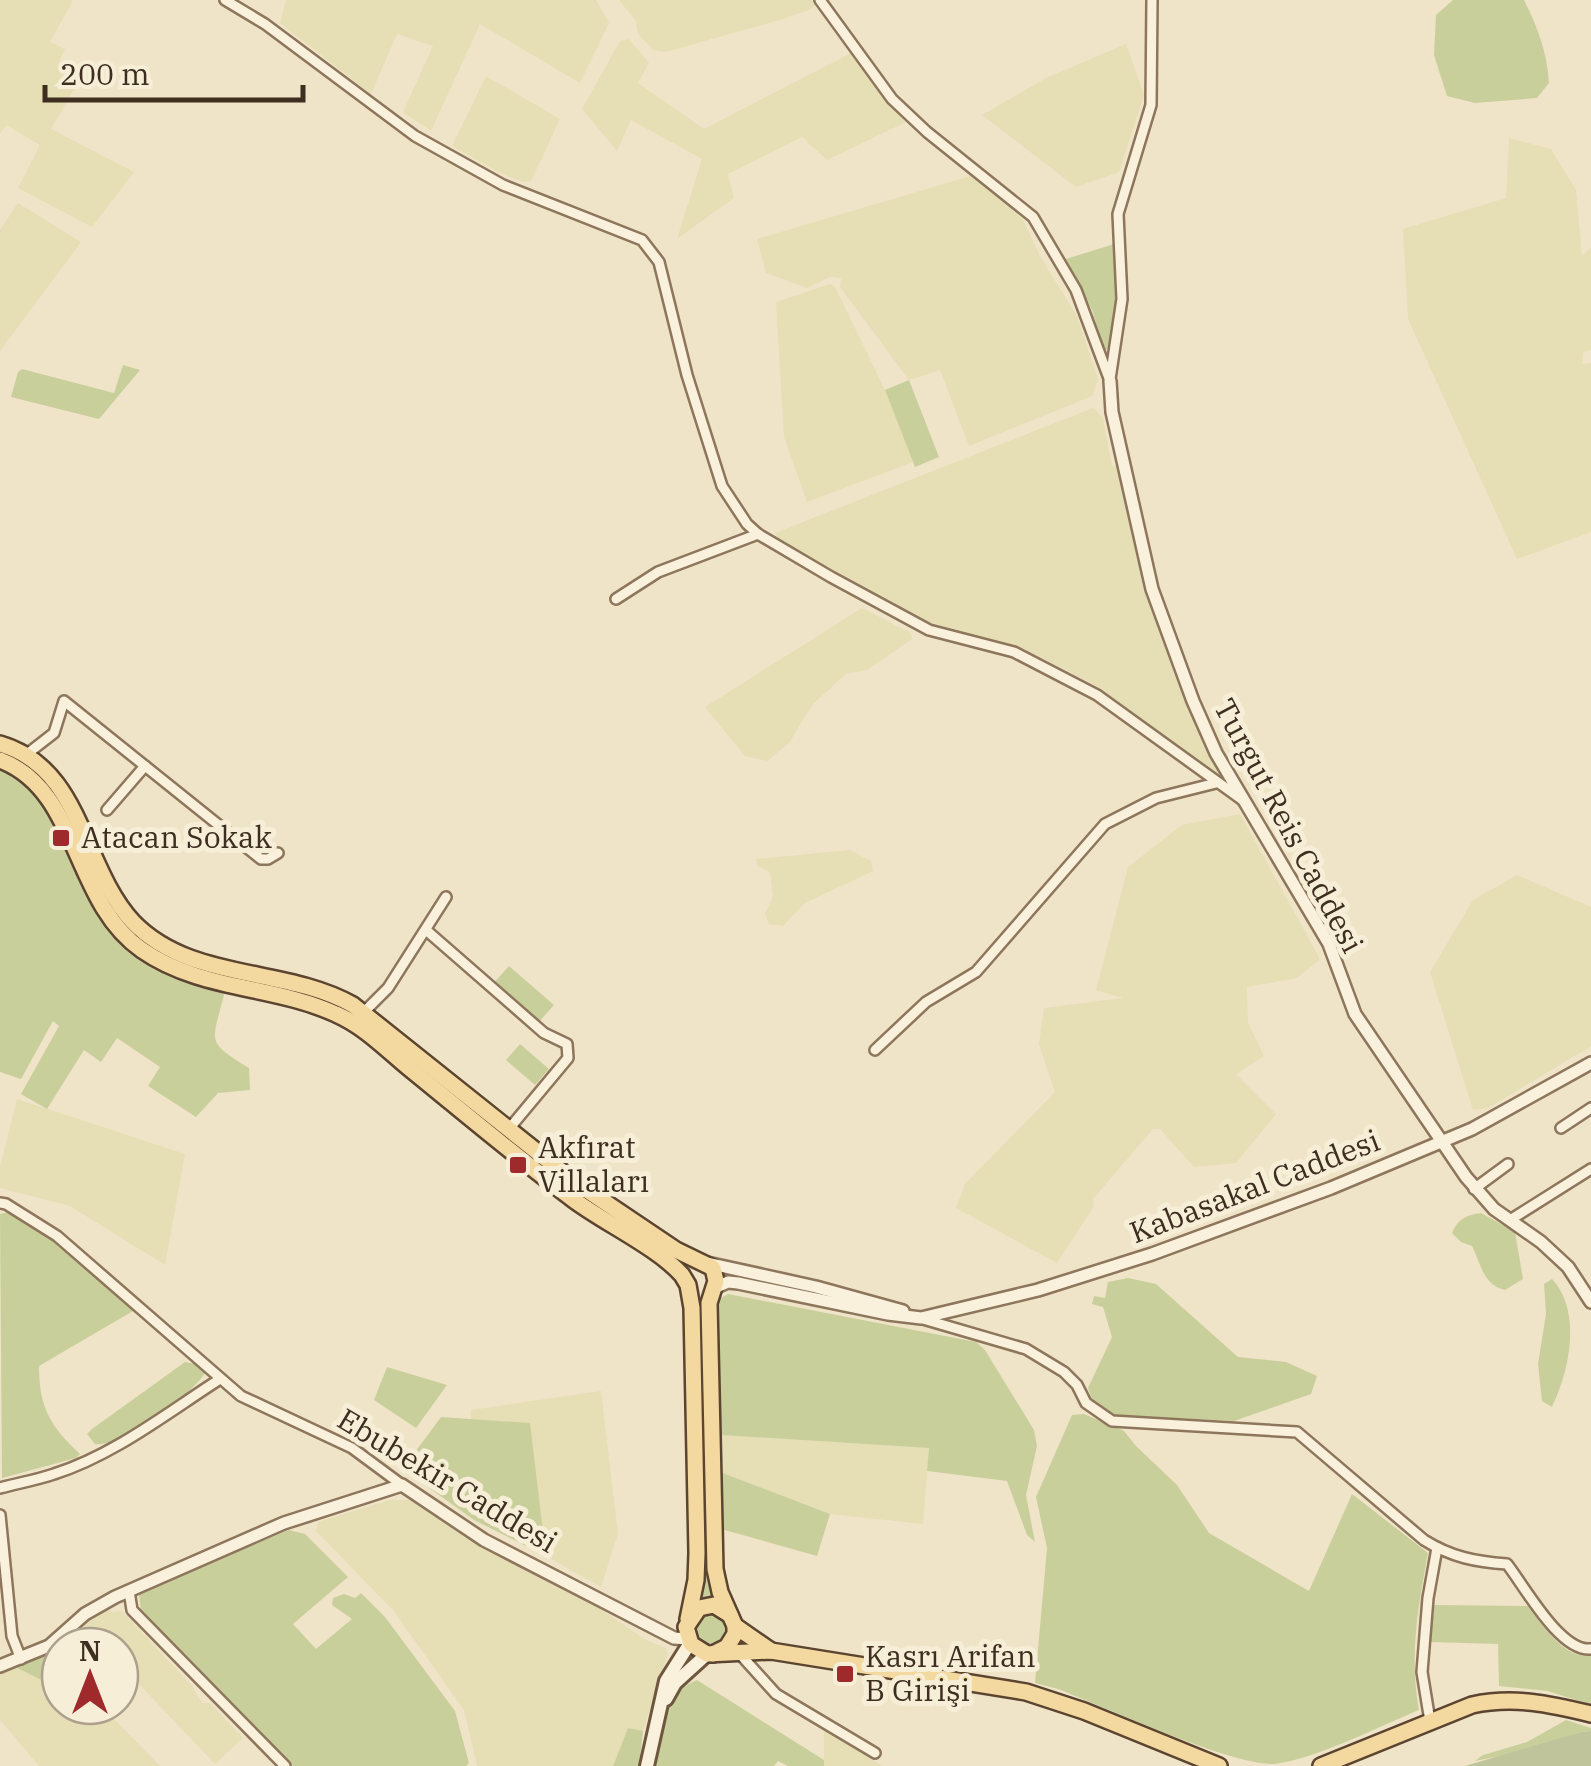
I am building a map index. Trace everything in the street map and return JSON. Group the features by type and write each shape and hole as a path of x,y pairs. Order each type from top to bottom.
{"main road":[{"path":"0,744 27,754 64,792 107,886 146,934 191,958 314,987 364,1012 589,1192 676,1250 713,1268 717,1276 708,1303 714,1556 720,1592 734,1622 732,1641 676,1683 655,1719"},
{"path":"0,760 24,772 50,798 98,901 118,929 140,949 204,980 303,1001 351,1021 567,1195 676,1269 688,1286 699,1293 712,1289"},
{"path":"647,1766 666,1680 689,1641 697,1534 692,1308 686,1276 691,1267 706,1263"},
{"path":"688,1619 699,1608 714,1605 771,1651"},
{"path":"689,1641 710,1654 771,1651 1026,1692 1084,1711 1219,1766"},
{"path":"1322,1766 1430,1721 1496,1700 1542,1702 1591,1716"}],"street":[{"path":"225,0 264,24 416,136 503,185 642,240 659,262 687,376 722,486 746,524 758,534 830,578 930,630 1014,652 1096,695 1250,806"},
{"path":"820,0 892,99 1020,204 1050,242 1086,312 1110,381"},
{"name":"Turgut Reis Caddesi","path":"1152,0 1151,106 1118,214 1122,299 1110,381 1112,412 1144,558 1162,618 1202,725 1328,944 1355,1014 1474,1189 1568,1267 1591,1302"},
{"path":"616,599 658,572 758,534"},
{"path":"27,754 54,733 64,702 261,859 278,853"},
{"path":"107,810 145,766"},
{"path":"874,1050 926,1002 976,972 1105,824 1156,798 1216,783"},
{"path":"364,1012 388,988 446,897"},
{"path":"426,930 544,1033 568,1044 568,1058 508,1130"},
{"name":"Kabasakal Caddesi","path":"921,1318 1038,1290 1267,1213 1509,1112 1591,1063"},
{"path":"1561,1128 1591,1108"},
{"path":"1474,1189 1508,1164"},
{"path":"1510,1220 1591,1169"},
{"name":"Ebubekir Caddesi","path":"0,1203 57,1236 241,1396 352,1448 484,1540 647,1625 689,1641"},
{"path":"706,1263 816,1287 1026,1349 1064,1372 1077,1385 1086,1403 1112,1421 1297,1432 1396,1517 1447,1554 1508,1564 1561,1638 1583,1650 1591,1649"},
{"path":"712,1289 738,1282 921,1318"},
{"path":"0,1488 56,1474 94,1457 124,1442 220,1379"},
{"path":"0,1666 49,1646 91,1610 129,1591 284,1523 402,1485"},
{"path":"0,1515 10,1622 21,1659"},
{"path":"1430,1721 1422,1647 1438,1548"},
{"path":"129,1591 132,1610 286,1766"},
{"path":"737,1651 776,1694 875,1753"}],"shaded area":[{"path":"0,0 73,0 50,42 65,49 58,64 79,80 51,129 134,172 92,227 18,188 40,145 6,125 0,134"},
{"path":"286,0 596,0 609,23 580,83 480,24 431,131 403,112 433,46 397,34 371,94 280,23"},
{"path":"619,0 818,3 783,19 666,52 653,50 638,34 636,21"},
{"path":"629,39 649,63 638,83 704,129 853,52 886,102 906,122 827,160 802,137 728,174 734,198 677,239 702,159 631,120 617,151 582,109 620,41"},
{"path":"1126,44 1144,95 1119,172 1076,187 982,115 1046,78"},
{"path":"486,76 560,119 531,181 500,173 452,146"},
{"path":"1509,138 1551,149 1576,190 1582,256 1591,247 1591,350 1583,352 1582,364 1591,363 1591,532 1517,559 1408,319 1403,229 1506,198"},
{"path":"974,175 1022,218 1041,258 1077,316 1098,379 1092,396 969,446 940,370 909,380 840,287 841,278 830,277 807,288 766,273 757,239"},
{"path":"18,203 81,242 0,351 0,230"},
{"path":"830,284 835,287 885,390 913,462 807,502 784,437 776,302"},
{"path":"1093,408 1103,418 1112,466 1117,466 1143,585 1188,710 1221,772 1216,777 1095,685 1022,648 925,621 779,540 775,533"},
{"path":"862,608 911,633 912,639 867,670 846,674 812,705 789,743 767,761 745,756 705,707"},
{"path":"1240,814 1320,959 1297,978 1247,987 1248,1023 1264,1056 1236,1074 1276,1114 1236,1163 1194,1167 1160,1129 1153,1129 1093,1199 1094,1206 1057,1263 956,1208 965,1184 1055,1092 1039,1044 1044,1008 1123,998 1096,990 1128,867 1182,825"},
{"path":"850,850 871,861 873,871 805,903 783,926 769,924 765,913 773,897 770,872 757,866 756,859"},
{"path":"1517,875 1591,907 1591,1046 1488,1108 1473,1110 1430,972 1473,900"},
{"path":"17,1099 185,1154 165,1265 70,1206 0,1188 0,1167"},
{"path":"601,1391 618,1534 601,1587 546,1556 530,1424 471,1419 471,1410"},
{"path":"721,1435 929,1448 923,1524 830,1514 720,1472"},
{"path":"390,1500 409,1500 485,1547 566,1586 646,1640 666,1648 668,1654 643,1731 628,1728 613,1766 477,1766 464,1710 393,1610 316,1531 318,1522"},
{"path":"105,1606 112,1612 122,1611 136,1626 84,1626"},
{"path":"140,1630 203,1703 210,1703 243,1738 215,1764 140,1685"},
{"path":"17,1668 40,1679 40,1726 121,1726 160,1766 39,1766 0,1720 0,1672"},
{"path":"824,1731 883,1766 824,1766"}],"green space":[{"path":"1453,0 1524,0 1541,40 1548,72 1549,83 1537,98 1475,103 1447,96 1434,55 1436,15"},
{"path":"1114,244 1119,285 1109,349 1104,350 1092,310 1066,259"},
{"path":"123,365 140,370 99,419 11,397 22,369 114,393"},
{"path":"909,380 939,457 915,467 885,390"},
{"path":"0,766 29,783 41,796 83,890 108,927 160,967 222,990 216,1039 225,1052 249,1068 250,1090 218,1093 196,1117 148,1086 160,1067 117,1038 101,1062 84,1050 47,1109 21,1094 59,1026 53,1021 21,1079 0,1072"},
{"path":"509,966 554,1005 537,1024 492,985"},
{"path":"520,1044 549,1069 535,1085 506,1060"},
{"path":"9,1212 52,1239 133,1311 39,1366 48,1415 80,1454 2,1478 0,1214"},
{"path":"1481,1213 1515,1232 1523,1279 1505,1290 1487,1279 1472,1246 1452,1233 1463,1218"},
{"path":"1128,1278 1156,1284 1238,1357 1286,1362 1317,1376 1311,1394 1234,1421 1113,1415 1092,1400 1088,1388 1112,1337 1103,1307 1092,1304 1094,1296 1105,1298 1108,1282"},
{"path":"1552,1279 1567,1307 1570,1341 1564,1376 1552,1407 1542,1401 1538,1364 1546,1314 1544,1284"},
{"path":"728,1294 976,1342 985,1350 1034,1430 1037,1446 1026,1495 1035,1542 1027,1535 1007,1481 927,1471 929,1448 721,1435 717,1309 719,1299"},
{"path":"697,1297 704,1298 706,1551 715,1598 699,1601 703,1585"},
{"path":"185,1362 196,1364 205,1373 186,1394 138,1429 107,1443 95,1444 87,1434 92,1429"},
{"path":"387,1367 447,1385 416,1428 374,1400"},
{"path":"1084,1414 1124,1431 1177,1485 1209,1533 1309,1591 1352,1494 1428,1553 1415,1651 1419,1710 1329,1749 1275,1764 1199,1746 1035,1683 1047,1548 1036,1497 1072,1415"},
{"path":"441,1417 530,1423 546,1556 474,1520 407,1472 407,1463"},
{"path":"720,1472 830,1514 817,1556 721,1529"},
{"path":"289,1530 305,1534 348,1577 293,1624 316,1649 352,1619 332,1605 333,1598 344,1594 355,1598 361,1593 385,1617 455,1711 469,1763 466,1766 293,1766 141,1611 139,1594 145,1590"},
{"path":"1434,1605 1528,1606 1563,1646 1591,1656 1591,1705 1548,1691 1499,1686 1498,1644 1430,1642"},
{"path":"711,1611 722,1616 727,1627 722,1638 711,1643 700,1638 695,1627 700,1616"},
{"path":"40,1657 40,1679 17,1668"},
{"path":"697,1680 824,1760 824,1766 788,1766 778,1761 774,1766 654,1766 660,1728 669,1704 685,1686"},
{"path":"1566,1720 1591,1731 1475,1761 1527,1742"},
{"path":"628,1728 643,1731 639,1766 613,1766"},
{"path":"1591,1731 1591,1766 1465,1766 1581,1732"}],"place":[{"name":"Atacan Sokak","path":"61,838"},
{"name":"Akfırat Villaları","path":"518,1165"},
{"name":"Kasrı Arifan B Girişi","path":"845,1674"}]}
